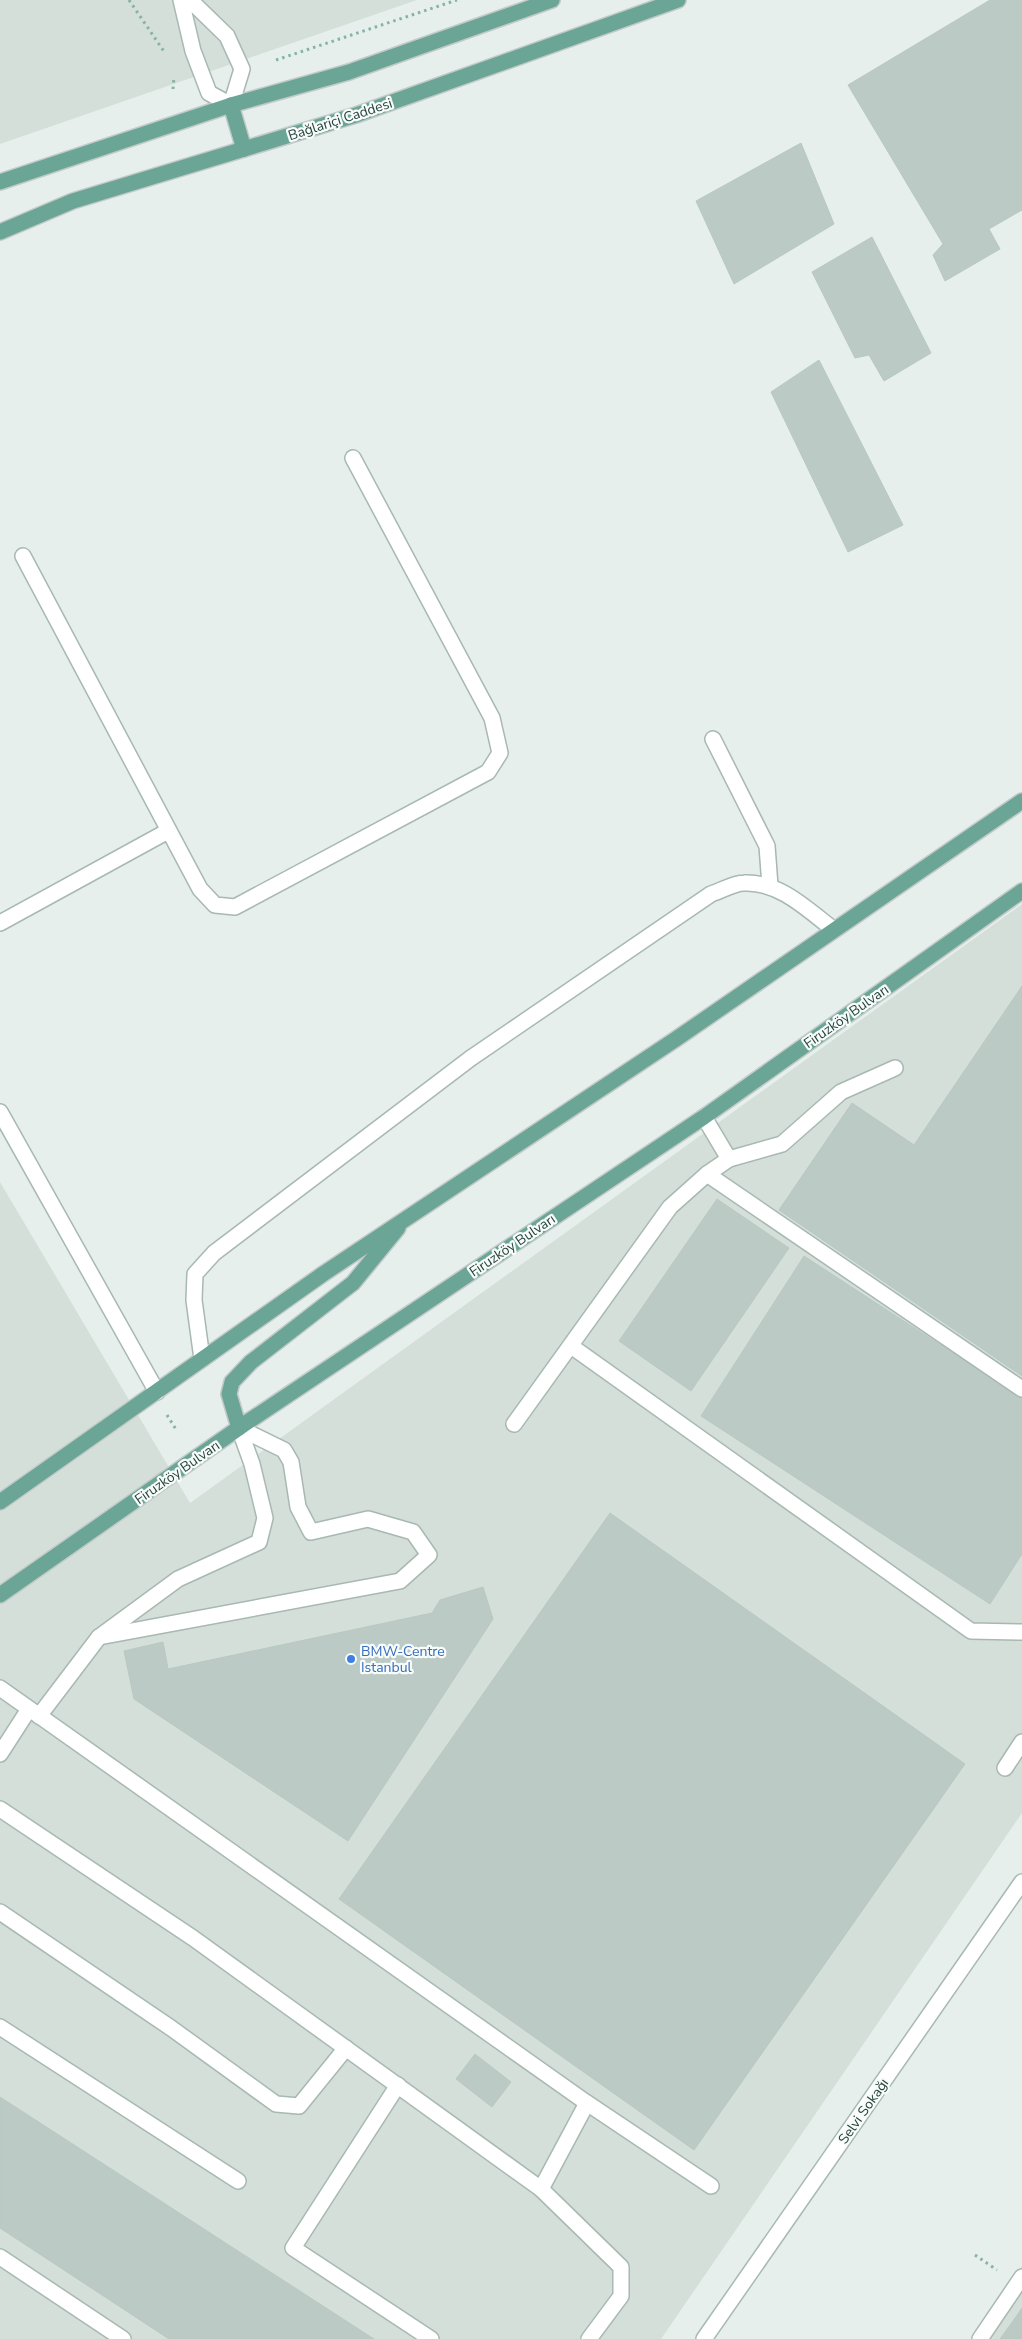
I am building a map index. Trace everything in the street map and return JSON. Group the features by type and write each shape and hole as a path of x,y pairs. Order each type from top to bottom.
{"main road":[{"path":"0,182 67,158 231,105 349,72 552,0"},
{"name":"Bağlariçi Caddesi","path":"0,232 72,201 356,115 678,0"},
{"path":"231,105 244,149"},
{"path":"0,1502 202,1359 1022,802"},
{"name":"Firuzköy Bulvarı","path":"0,1594 239,1428 704,1116 1022,892"},
{"path":"239,1428 229,1394 232,1382 251,1362 354,1283 404,1221"}],"street":[{"path":"182,0 194,51 208,93 231,105 242,69 227,36 190,0"},
{"path":"23,556 200,889 215,905 235,907 488,772 500,753 492,718 353,458"},
{"path":"713,739 768,846 770,886"},
{"path":"0,923 168,830"},
{"path":"202,1359 194,1300 196,1274 214,1253 470,1058 711,894 743,882 770,886 796,900 834,930"},
{"path":"514,1424 670,1207 707,1174 729,1159 782,1144 841,1092 895,1068"},
{"path":"0,1112 157,1392"},
{"path":"704,1116 729,1159"},
{"path":"707,1174 1022,1389"},
{"path":"571,1346 971,1632 1022,1632"},
{"path":"0,1754 98,1637 178,1579 259,1542 265,1518 252,1464 239,1428"},
{"path":"98,1637 400,1581 429,1555 413,1532 368,1519 312,1532 298,1506 291,1462 284,1450 239,1428"},
{"path":"0,1688 587,2103 711,2186"},
{"path":"1005,1768 1022,1742"},
{"path":"0,1809 193,1938 542,2189 620,2267 621,2296 589,2339"},
{"name":"Selvi Sokağı","path":"704,2339 1022,1882"},
{"path":"0,1912 171,2028 276,2104 299,2106 346,2048"},
{"path":"0,2027 238,2181"},
{"path":"398,2085 293,2248 431,2339"},
{"path":"542,2189 587,2103"},
{"path":"0,2257 123,2339"},
{"path":"980,2339 1022,2277"}],"path":[{"path":"129,0 166,55"},
{"path":"276,60 457,0"},
{"path":"173,89 174,71"},
{"path":"165,1413 177,1431"},
{"path":"975,2255 999,2271"}],"shaded area":[{"path":"0,0 417,0 0,144"},
{"path":"1022,904 1022,1813 661,2339 0,2339 0,1182 190,1503"},
{"path":"1022,2266 1022,2339 971,2339"}],"building":[{"path":"990,0 1022,0 1022,210 989,229 1000,249 945,281 933,255 943,244 848,85"},
{"path":"801,143 834,224 734,284 696,201"},
{"path":"872,237 931,353 884,381 869,355 855,358 812,272"},
{"path":"819,360 903,525 848,552 771,392"},
{"path":"1022,986 1022,1376 779,1210 852,1103 914,1145"},
{"path":"717,1199 789,1248 691,1391 619,1341"},
{"path":"804,1256 1022,1398 1022,1554 990,1604 701,1416"},
{"path":"610,1513 965,1764 694,2150 339,1899"},
{"path":"483,1587 493,1619 348,1841 134,1699 124,1651 163,1642 168,1669 432,1613 440,1600"},
{"path":"475,2054 511,2082 492,2107 456,2079"},
{"path":"0,2097 374,2339 169,2339 0,2228"},
{"path":"1022,2308 1022,2339 1000,2339 1018,2314"}],"place":[{"name":"BMW-Centre Istanbul","path":"351,1659"}]}
